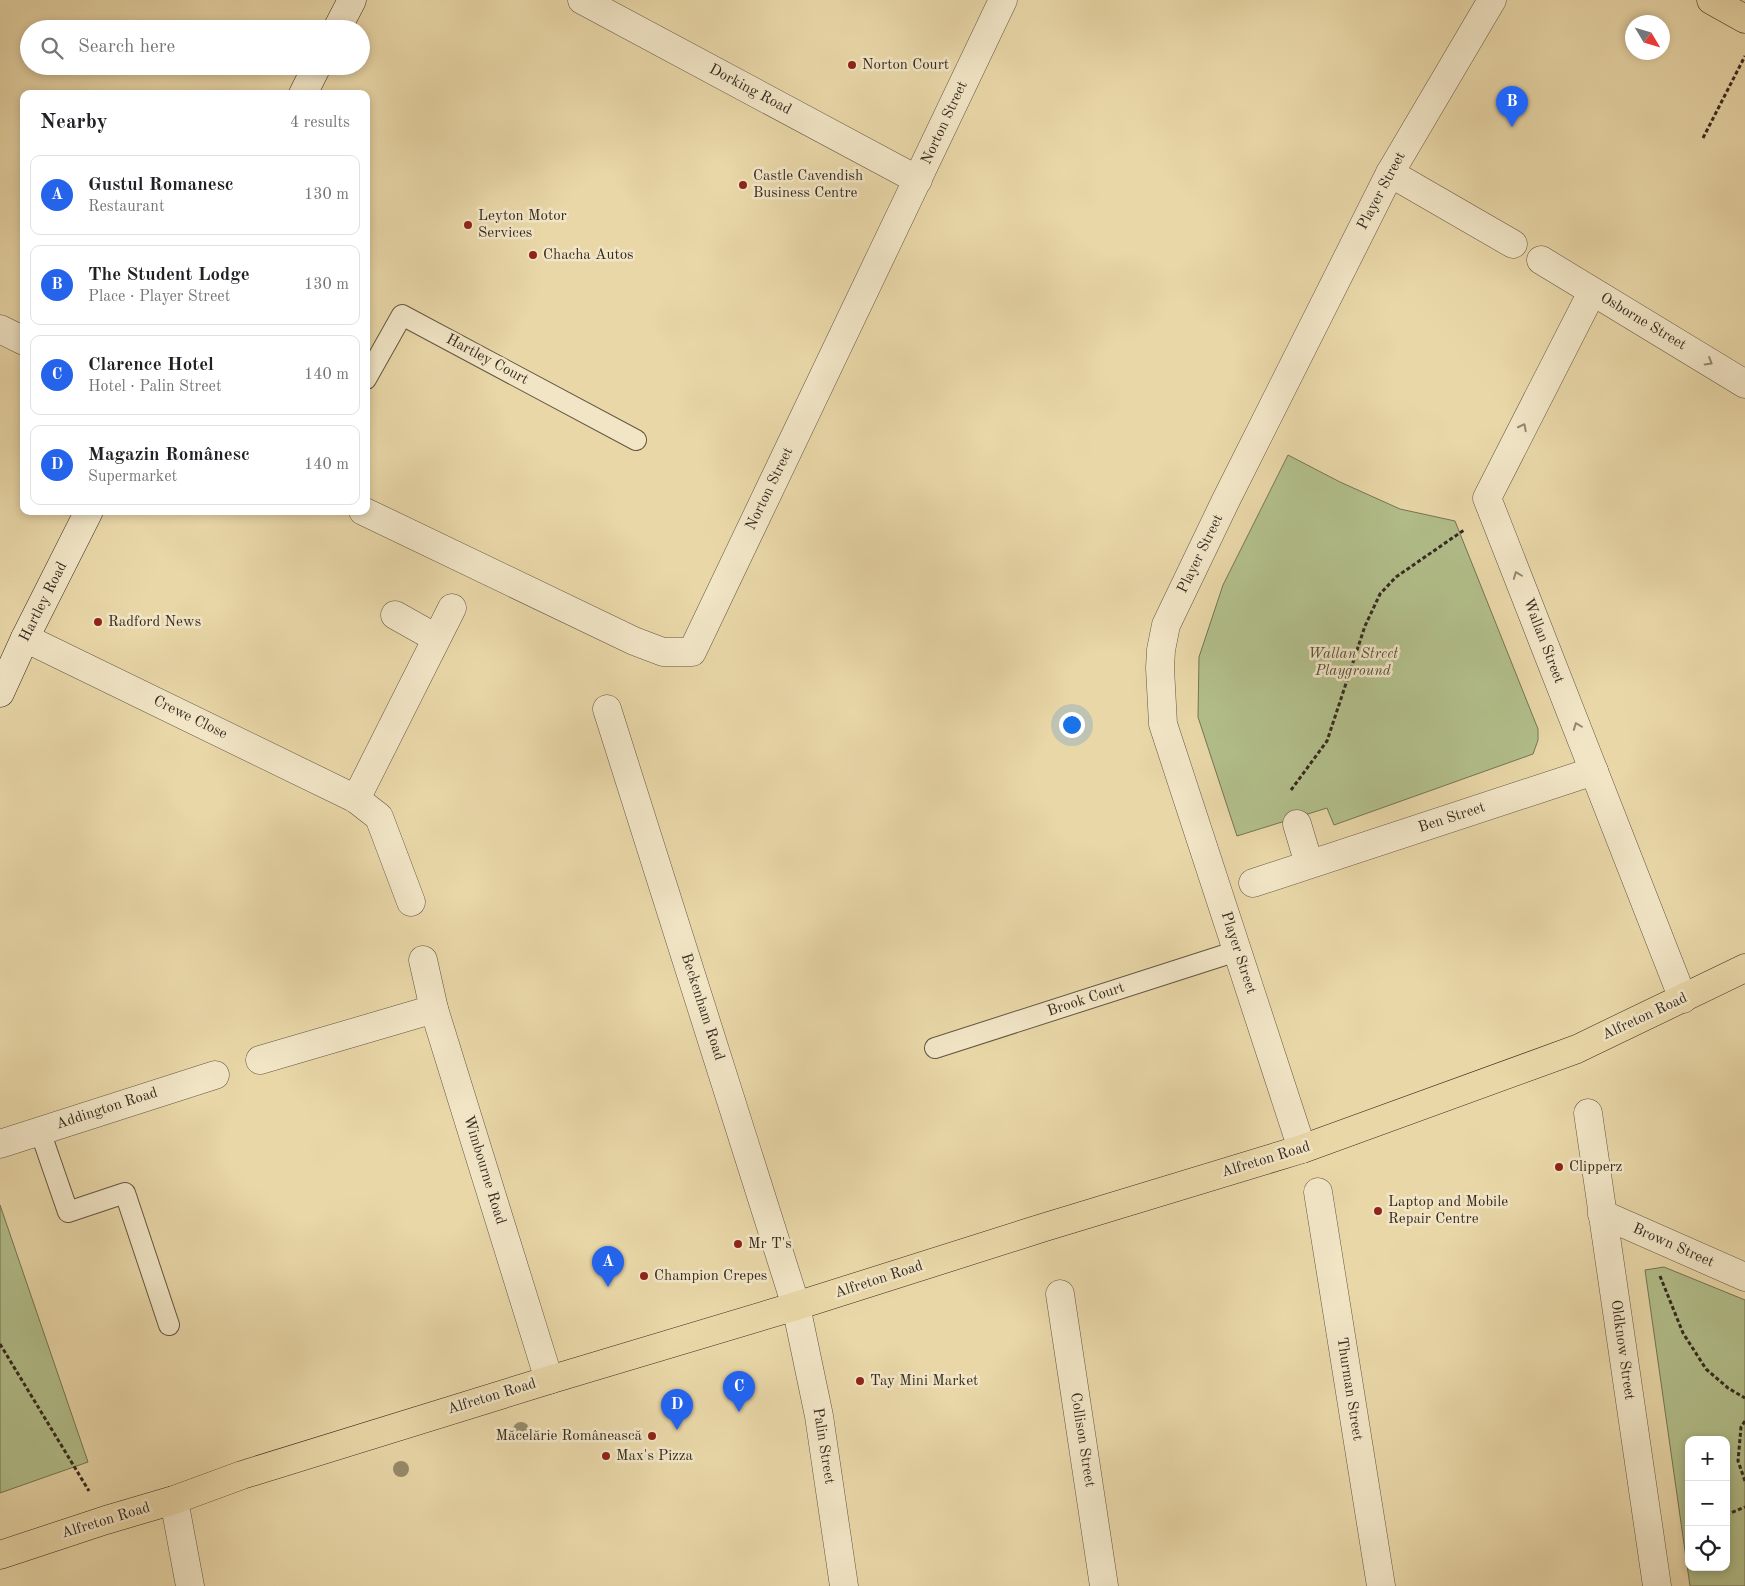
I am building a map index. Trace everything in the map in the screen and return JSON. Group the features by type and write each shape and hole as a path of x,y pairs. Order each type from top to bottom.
{"main road":[{"path":"1711,0 1745,19"},
{"name":"Alfreton Road","path":"0,1555 174,1500 242,1475 1302,1149 1577,1049 1745,968"}],"street":[{"path":"342,20 352,0"},
{"name":"Dorking Road","path":"582,0 918,180"},
{"name":"Norton Street","path":"370,514 634,641 663,652 692,652 1004,0"},
{"name":"Player Street","path":"1302,1149 1163,724 1161,650 1166,625 1390,173 1492,0"},
{"path":"305,90 312,75"},
{"path":"1390,173 1512,244"},
{"name":"Osborne Street","path":"1541,260 1745,384"},
{"name":"Wallan Street","path":"1592,292 1487,498 1683,999"},
{"path":"0,329 20,339"},
{"name":"Hartley Road","path":"0,693 25,638 87,515"},
{"path":"356,799 452,608"},
{"path":"395,615 436,638"},
{"name":"Crewe Close","path":"25,638 356,799 378,817 411,902"},
{"name":"Beckenham Road","path":"607,709 796,1306"},
{"name":"Ben Street","path":"1253,884 1594,771"},
{"path":"1297,824 1309,864"},
{"name":"Wimbourne Road","path":"423,960 434,1009 549,1380"},
{"path":"260,1060 434,1009"},
{"name":"Addington Road","path":"0,1144 215,1075"},
{"name":"Oldknow Street","path":"1588,1113 1657,1586"},
{"name":"Thurman Street","path":"1318,1192 1381,1586"},
{"name":"Brown Street","path":"1602,1214 1745,1277"},
{"name":"Collison Street","path":"1060,1294 1104,1586"},
{"name":"Palin Street","path":"796,1306 819,1416 844,1586"},
{"path":"174,1500 190,1586"}],"lane":[{"name":"Hartley Court","path":"370,372 402,315 636,440"},
{"name":"Brook Court","path":"935,1048 1237,951"},
{"path":"40,1131 68,1212 125,1193 169,1325"}],"path":[{"path":"1703,138 1745,56"},
{"path":"1290,793 1327,741 1364,626 1380,594 1396,577 1459,532 1493,514"},
{"path":"1635,1230 1656,1268 1683,1333 1706,1369 1728,1388 1745,1398"},
{"path":"0,1344 106,1520"},
{"path":"1745,1421 1741,1427 1738,1461 1745,1481"},
{"path":"1730,1514 1745,1508"}],"green space":[{"name":"Wallan Street Playground","path":"1288,455 1340,482 1400,509 1455,521 1538,729 1538,740 1533,754 1334,825 1327,808 1237,836 1198,717 1199,657 1223,585"},
{"path":"0,1205 88,1462 0,1493"},
{"path":"1664,1267 1745,1300 1745,1586 1690,1586 1688,1571 1730,1571 1730,1436 1685,1436 1685,1551 1645,1270"}],"place":[{"name":"Norton Court","path":"852,65"},
{"name":"The Student Lodge","path":"1512,127"},
{"name":"Castle Cavendish Business Centre","path":"743,185"},
{"name":"Leyton Motor Services","path":"468,225"},
{"name":"Chacha Autos","path":"533,255"},
{"name":"Radford News","path":"98,622"},
{"name":"Clipperz","path":"1559,1167"},
{"name":"Laptop and Mobile Repair Centre","path":"1378,1211"},
{"name":"Mr T's","path":"738,1244"},
{"name":"Champion Crepes","path":"644,1276"},
{"name":"Gustul Romanesc","path":"608,1287"},
{"name":"Tay Mini Market","path":"860,1381"},
{"name":"Clarence Hotel","path":"739,1412"},
{"name":"Magazin Românesc","path":"677,1430"},
{"name":"Măcelărie Românească","path":"652,1436"},
{"name":"Max's Pizza","path":"606,1456"}]}
